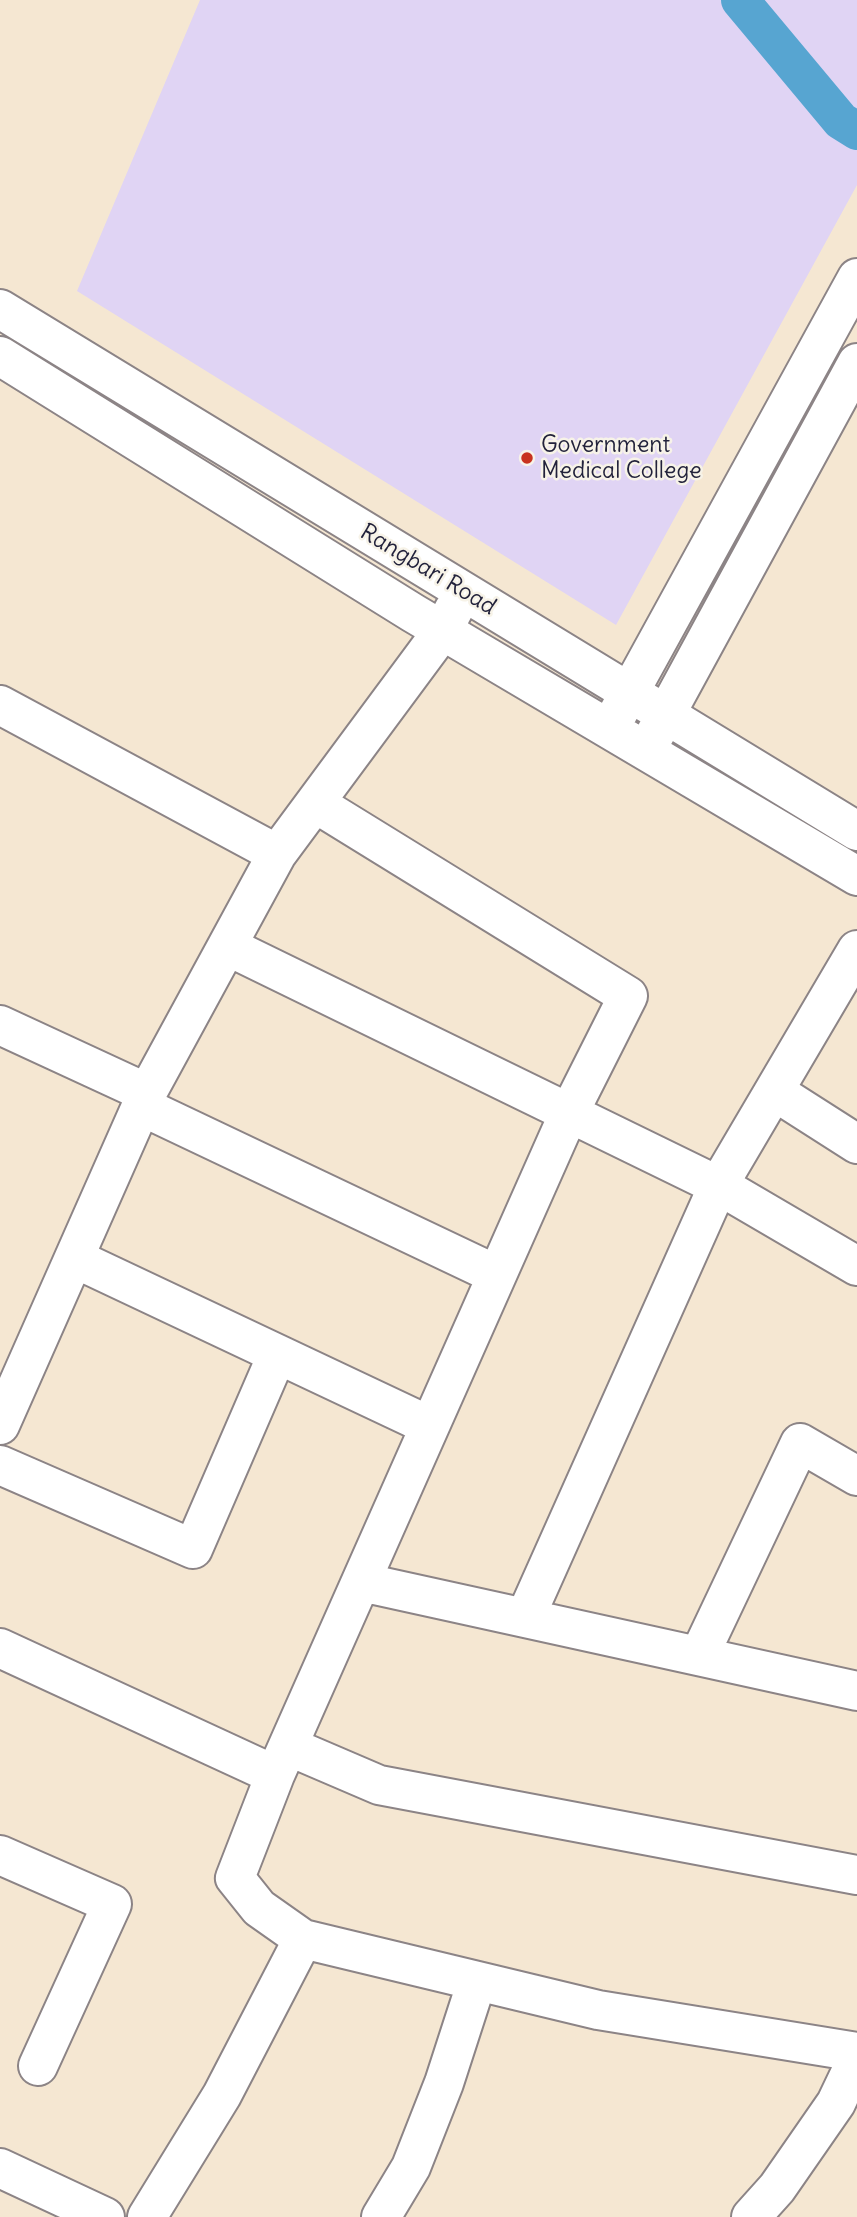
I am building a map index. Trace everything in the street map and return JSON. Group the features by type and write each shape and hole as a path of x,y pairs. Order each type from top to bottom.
{"street":[{"path":"609,729 857,278"},
{"name":"Rangbari Road","path":"0,309 857,831"},
{"name":"Rangbari Road","path":"0,356 443,630 857,876"},
{"path":"647,751 665,713 857,363"},
{"path":"0,1425 144,1100 277,854 443,630 463,591"},
{"path":"0,705 277,854"},
{"path":"315,803 628,996 569,1113 282,1761 235,1878 259,1909 303,1939 597,2010 857,2052"},
{"path":"227,946 718,1186 857,1266"},
{"path":"525,1618 718,1186 857,950"},
{"path":"0,1025 144,1100 497,1275"},
{"path":"774,1091 857,1144"},
{"path":"74,1258 430,1426"},
{"path":"0,1465 193,1549 278,1355"},
{"path":"699,1656 800,1443 857,1476"},
{"path":"361,1581 857,1691"},
{"path":"0,1648 282,1761 379,1785 857,1875"},
{"path":"0,1855 112,1904 38,2066"},
{"path":"147,2217 222,2095 303,1939"},
{"path":"381,2217 411,2167 444,2083 477,1981"},
{"path":"751,2217 778,2188 836,2103 857,2059"},
{"path":"0,2168 105,2217"}],"shaded area":[{"name":"Government Medical College","path":"200,0 857,0 857,185 616,625 77,291"}],"waterway":[{"path":"740,0 841,121 857,131"}],"place":[{"name":"Government Medical College","path":"527,458"}]}
